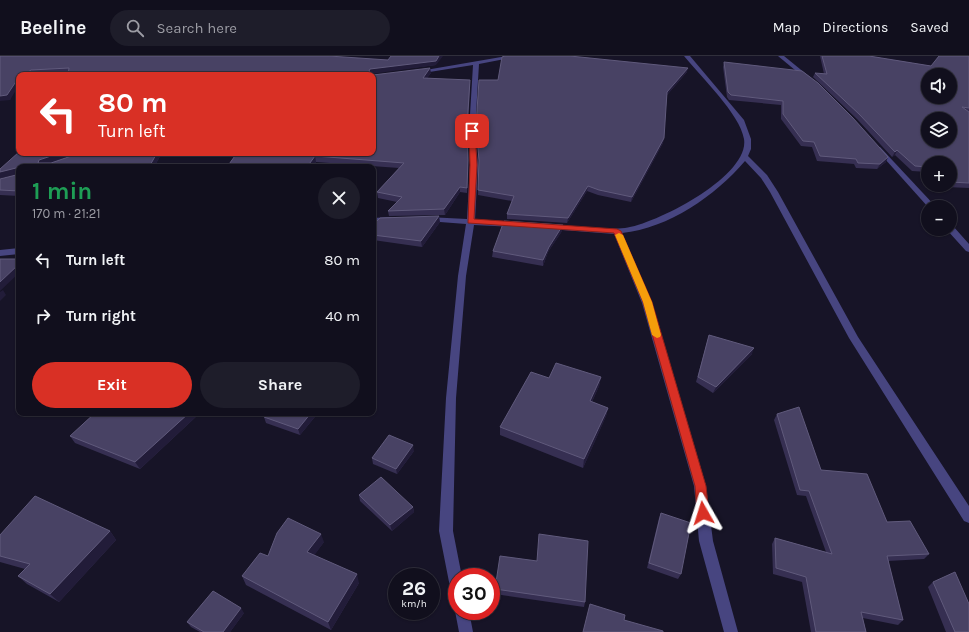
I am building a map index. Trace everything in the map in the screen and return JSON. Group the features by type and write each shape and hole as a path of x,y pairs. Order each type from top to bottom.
{"street":[{"path":"413,72 517,56"},
{"path":"538,226 617,231 636,228 673,214 698,200 723,180 745,157 748,146 747,133 741,120 687,56"},
{"path":"781,56 814,83"},
{"path":"453,568 446,531 451,406 462,276 470,221 474,165 472,131 476,63"},
{"path":"875,144 926,200"},
{"path":"745,157 764,177 774,192 854,338 969,517"},
{"path":"417,219 440,218 523,225"},
{"path":"376,220 403,219"},
{"path":"617,231 647,302 700,486 706,541 731,632"},
{"path":"957,236 969,249"},
{"path":"0,253 16,251"},
{"path":"464,620 466,632"}],"building":[{"path":"0,56 329,56 388,60 391,56 439,56 436,61 370,69 370,72 68,72 69,68 31,70 28,72 16,72 16,82 7,95 0,96"},
{"path":"570,56 688,68 667,92 664,138 632,197 599,190 588,186 568,218 507,214 514,196 478,190 479,160 476,126 479,80 498,80 502,57"},
{"path":"822,56 869,56 931,66 939,56 969,56 969,108 962,107 969,112 969,183 957,182 957,156 921,156 921,166 915,166 897,150 895,152 859,114 815,73 827,74"},
{"path":"724,62 802,71 818,83 853,118 888,157 880,164 858,163 856,159 820,156 814,142 803,141 783,114 783,101 731,95 728,92"},
{"path":"430,68 423,78 470,80 467,126 467,188 460,187 444,209 388,211 402,197 377,192 404,163 315,156 376,156 376,75"},
{"path":"16,155 16,156 51,156 39,160 38,163 51,163 71,156 155,156 151,164 16,164 16,168 0,172 0,169"},
{"path":"235,156 315,156 309,164 229,164"},
{"path":"16,175 16,191 0,190 0,179"},
{"path":"439,216 421,241 376,235 376,222 380,218"},
{"path":"504,221 563,225 549,247 543,260 493,251"},
{"path":"0,259 16,259 16,267 0,282"},
{"path":"709,335 754,348 716,387 698,377"},
{"path":"556,363 601,377 590,401 608,408 584,459 500,427 531,372 549,378"},
{"path":"799,407 821,470 867,474 887,522 910,521 929,554 887,556 903,620 861,612 866,632 816,632 806,577 776,568 775,538 832,554 809,491 800,490 777,414"},
{"path":"92,416 186,416 135,462 70,436"},
{"path":"265,416 309,416 298,429 264,417"},
{"path":"389,435 413,445 396,469 372,458"},
{"path":"381,477 413,507 390,525 359,495"},
{"path":"35,496 110,531 50,594 18,576 30,564 0,556 0,535"},
{"path":"661,513 691,523 681,574 649,563"},
{"path":"288,518 321,534 307,552 357,574 328,622 242,576 260,553 268,556 277,533"},
{"path":"539,534 588,541 585,602 500,590 500,568 498,568 500,556 537,561"},
{"path":"955,572 969,604 969,632 955,632 933,582"},
{"path":"213,591 241,608 223,632 204,632 187,622"},
{"path":"590,604 625,615 624,620 663,632 583,632"}],"slow traffic":[{"path":"619,235 647,302 657,335"}],"route":[{"path":"472,131 474,165 470,221 617,231 647,302 700,486 703,513"}]}
